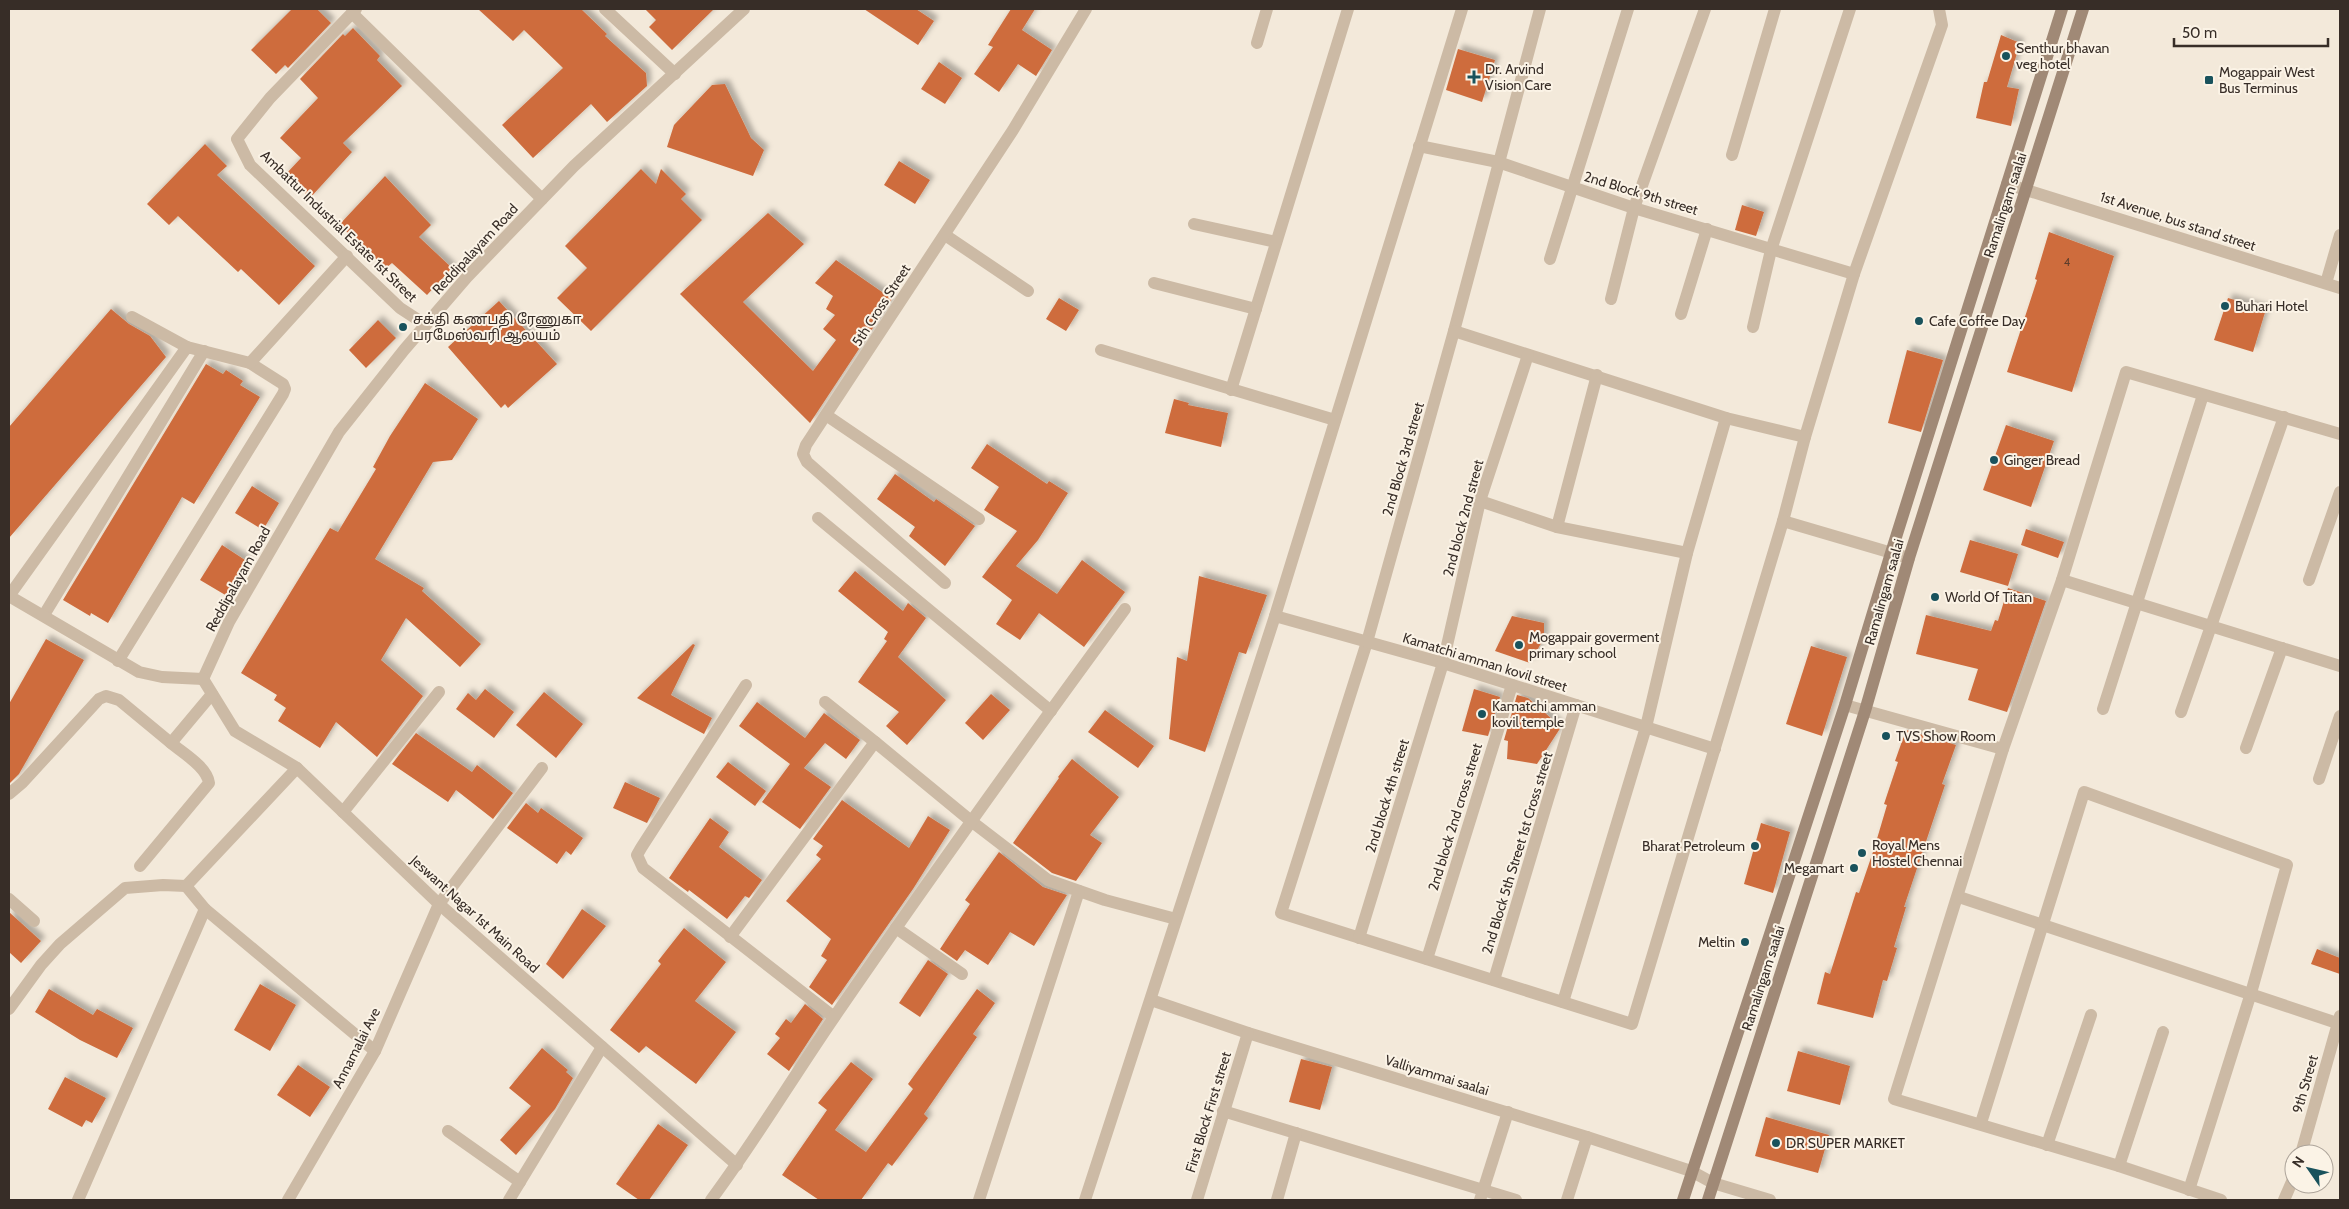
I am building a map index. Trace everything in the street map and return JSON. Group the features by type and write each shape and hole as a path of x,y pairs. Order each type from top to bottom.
{"main road":[{"path":"1683,1200 1845,705 2062,9"},
{"name":"Ramalingam saalai","path":"1708,1200 1865,711 1909,558 2083,9"},
{"path":"1796,856 1817,861"}],"street":[{"path":"605,9 675,74"},
{"name":"Reddipalayam Road","path":"203,679 229,622 339,432 426,324 467,277 574,166 744,9"},
{"name":"5th Cross Street","path":"945,583 807,462 803,454 806,445 1013,130 1086,9"},
{"path":"1257,43 1267,9"},
{"path":"1231,390 1348,9"},
{"path":"1084,1200 1151,1000 1275,616 1462,9"},
{"name":"2nd Block 3rd street","path":"1359,938 1281,913 1367,642 1454,331 1540,9"},
{"path":"1550,259 1628,9"},
{"path":"1611,299 1634,208 1705,9"},
{"path":"1732,156 1775,9"},
{"path":"1753,327 1771,250 1850,9"},
{"path":"1359,938 1632,1024 1783,521 1805,437 1854,274 1942,25 1939,9"},
{"path":"354,11 542,199"},
{"name":"Ambattur Industrial Estate 1st Street","path":"354,11 270,98 237,138 250,165 400,308 426,324"},
{"name":"2nd Block 9th street","path":"1419,146 1498,162 1634,208 1854,274"},
{"name":"1st Avenue, bus stand street","path":"2007,184 2026,188 2340,288"},
{"path":"1194,224 1276,242"},
{"path":"1681,314 1707,229"},
{"path":"945,235 1028,291"},
{"path":"2326,283 2340,235"},
{"path":"250,363 347,256"},
{"path":"1154,283 1256,308"},
{"path":"118,661 285,389 283,384 250,363 188,347 132,317"},
{"path":"1454,331 1597,375 1726,418 1805,437"},
{"path":"188,347 9,596 139,672 162,677 203,679"},
{"path":"1101,350 1335,420"},
{"path":"44,616 204,351"},
{"name":"2nd block 2nd street","path":"1443,663 1480,501 1528,355"},
{"path":"2221,1200 1981,1123 1894,1099 1959,898 2003,749 2062,580 2126,372 2340,434"},
{"path":"1557,527 1597,375"},
{"path":"2103,709 2203,395"},
{"path":"826,415 979,519"},
{"path":"2181,712 2284,417"},
{"path":"1563,1002 1646,727 1688,553 1726,418"},
{"path":"2309,580 2340,492"},
{"path":"1480,501 1557,527 1688,553"},
{"path":"818,518 1050,711"},
{"path":"1783,521 1909,558"},
{"path":"2062,580 2340,666"},
{"path":"711,1200 737,1165 834,1017 896,928 1124,610"},
{"name":"Kamatchi amman kovil street","path":"1275,616 1443,663 1715,749"},
{"path":"2246,748 2282,648"},
{"name":"2nd block 4th street","path":"1359,938 1443,663"},
{"name":"Jeswant Nagar 1st Main Road","path":"203,679 235,731 297,768 438,904 737,1165"},
{"path":"746,685 637,855 642,868 834,1017"},
{"name":"2nd block 2nd cross street","path":"1427,959 1512,685"},
{"path":"343,812 439,692"},
{"path":"171,743 212,694"},
{"path":"9,794 22,783 99,699 106,696 119,700 203,770 208,776 209,783 140,866"},
{"path":"825,702 971,821 1048,880 1105,900 1176,919"},
{"name":"2nd Block 5th Street 1st Cross street","path":"1494,980 1576,705"},
{"path":"1845,705 2003,749"},
{"path":"2319,779 2340,716"},
{"path":"730,937 875,742"},
{"path":"186,886 297,768"},
{"name":"Annamalai Ave","path":"288,1200 375,1050 438,904 542,768"},
{"path":"1981,1123 2084,792 2287,865 2251,993 2189,1190"},
{"path":"9,1009 40,965 60,944 125,888 163,885 186,886 205,909 375,1050"},
{"path":"979,1200 1079,891"},
{"path":"1959,898 2340,1021"},
{"path":"9,899 34,921"},
{"path":"78,1200 205,909"},
{"path":"896,928 962,974"},
{"name":"Valliyammai saalai","path":"1151,1000 1248,1033 1587,1137 1691,1171 1713,1183 1770,1200"},
{"path":"2046,1145 2091,1015"},
{"name":"9th Street","path":"2304,1144 2340,1021"},
{"path":"2119,1166 2163,1032"},
{"name":"First Block First street","path":"1197,1200 1248,1033"},
{"path":"509,1200 602,1047"},
{"path":"1223,1111 1296,1133 1481,1196 1516,1200"},
{"path":"1481,1196 1508,1112"},
{"path":"448,1131 520,1182"},
{"path":"1277,1200 1296,1133"},
{"path":"1566,1200 1587,1137"}],"building":[{"path":"292,9 317,9 331,23 288,68 285,65 276,74 251,50"},
{"path":"478,9 581,9 607,34 605,36 646,73 647,86 607,122 591,104 533,158 502,125 563,68 524,30 513,41"},
{"path":"645,9 714,9 672,50 649,27 656,20"},
{"path":"864,9 916,9 934,21 918,45"},
{"path":"1011,9 1035,9 1022,30 1052,50 1036,76 1018,64 999,92 974,74 993,47 988,45"},
{"path":"353,28 380,56 377,60 402,86 343,143 352,152 310,198 285,175 301,158 280,138 318,98 300,79 343,34 345,36"},
{"path":"2001,35 2020,43 2007,87 2019,89 2011,126 1976,118 1984,82 1987,82"},
{"path":"1458,49 1495,60 1482,102 1446,90"},
{"path":"939,62 962,78 945,104 921,89"},
{"path":"725,84 751,138 764,150 753,176 667,147 674,125 712,85"},
{"path":"205,144 227,166 217,175 315,266 279,305 241,269 238,272 178,216 169,225 147,204"},
{"path":"899,161 930,180 915,204 884,185"},
{"path":"641,169 656,184 661,169 686,194 681,199 702,220 591,331 557,298 587,268 565,246"},
{"path":"385,176 431,225 419,237 452,268 427,295 392,263 386,268 339,225"},
{"path":"1742,205 1764,212 1756,236 1735,230"},
{"path":"768,213 804,244 743,302 813,371 836,340 823,329 835,315 826,309 833,296 815,283 836,260 892,299 810,423 680,294"},
{"path":"2049,232 2114,256 2072,392 2007,372 2037,280 2035,279"},
{"path":"1059,298 1079,310 1066,331 1046,319"},
{"path":"2228,298 2266,309 2253,352 2214,340"},
{"path":"499,301 557,364 508,408 505,404 501,408 448,347"},
{"path":"111,309 129,324 150,336 166,357 9,538 9,427"},
{"path":"378,320 396,338 366,368 349,350"},
{"path":"1907,350 1943,360 1921,432 1888,423"},
{"path":"206,364 223,374 226,370 243,381 240,385 260,397 194,504 182,497 108,623 91,613 90,616 63,600"},
{"path":"425,383 478,419 452,460 433,462 375,559 424,588 422,591 481,644 460,667 406,618 381,660 423,696 377,757 336,722 320,748 278,721 286,708 274,700 277,695 241,673 330,528 338,532 376,469 373,467 390,436"},
{"path":"1174,399 1189,403 1188,405 1228,413 1221,447 1165,433"},
{"path":"2006,425 2054,441 2031,507 1983,490"},
{"path":"987,444 1047,484 1049,481 1068,493 1038,540 1016,566 1057,594 1082,560 1125,592 1084,647 1039,613 1020,640 996,624 1012,600 982,577 1017,531 984,510 999,487 971,468"},
{"path":"895,474 934,502 936,499 975,526 945,566 909,536 915,527 877,499"},
{"path":"252,486 279,503 263,530 235,513"},
{"path":"2026,529 2064,542 2058,558 2021,545"},
{"path":"1970,540 2018,554 2008,586 1960,572"},
{"path":"222,545 248,562 227,596 200,580"},
{"path":"855,571 903,611 908,603 926,618 898,657 946,700 907,745 886,726 899,712 858,682 887,641 884,639 888,632 838,591"},
{"path":"1199,576 1267,595 1246,654 1239,652 1205,752 1169,739 1177,657 1187,661"},
{"path":"2008,588 2046,601 2007,712 1968,700 1978,669 1916,654 1926,615 1991,631 1995,620 1998,621"},
{"name":"Mogappair goverment primary school","path":"1512,616 1544,623 1544,638 1530,663 1495,651"},
{"path":"46,639 84,660 19,774 9,784 9,704"},
{"path":"693,644 695,645 671,695 712,718 704,734 637,698"},
{"path":"1811,646 1847,657 1822,736 1786,724"},
{"path":"485,689 514,712 494,738 456,709 468,693 476,700"},
{"name":"Kamatchi amman kovil temple","path":"1474,689 1500,697 1488,736 1462,731"},
{"path":"544,692 583,724 556,758 516,725"},
{"path":"991,694 1010,710 983,740 965,723"},
{"path":"1517,695 1528,698 1561,727 1537,764 1507,759 1508,741 1504,740"},
{"path":"757,702 805,738 824,713 860,740 846,759 825,743 804,768 831,787 800,829 762,802 790,764 739,726"},
{"path":"1105,710 1154,746 1138,768 1088,732"},
{"path":"1906,730 1956,745 1942,784 1945,785 1904,907 1906,907 1894,947 1897,948 1887,981 1883,980 1873,1018 1817,1004 1825,972 1830,974 1856,892 1859,893 1874,849 1887,805 1884,804 1898,762 1895,761"},
{"path":"416,733 472,772 477,765 513,793 493,819 456,790 448,802 392,764"},
{"path":"1072,759 1119,797 1090,835 1102,843 1076,881 1052,873 1013,843"},
{"path":"728,762 766,791 755,806 716,777"},
{"path":"625,782 660,798 647,823 613,808"},
{"path":"842,800 909,848 928,816 950,830 913,889 832,1005 809,987 827,960 821,956 831,939 786,901 821,859 816,855 823,846 813,839"},
{"path":"526,803 538,813 541,808 583,838 571,855 566,851 557,864 507,828"},
{"path":"710,818 729,832 719,847 762,880 749,898 745,896 727,919 689,890 688,892 669,878"},
{"path":"1761,823 1790,832 1773,893 1744,884"},
{"path":"999,852 1043,887 1067,895 1034,946 1010,932 988,965 965,950 957,961 940,949 970,904 965,900"},
{"path":"582,909 606,926 563,979 546,964"},
{"path":"9,912 41,941 21,963 9,952"},
{"path":"684,928 726,962 695,1001 736,1032 696,1084 646,1046 639,1053 610,1030 661,964 658,961"},
{"path":"2317,949 2340,958 2340,974 2311,964"},
{"path":"928,960 948,974 920,1017 899,1003"},
{"path":"260,984 296,1005 270,1051 234,1030"},
{"path":"49,989 93,1015 97,1009 133,1028 117,1058 80,1040 35,1012"},
{"path":"977,989 995,1003 973,1034 977,1037 924,1114 928,1118 892,1166 888,1163 861,1200 819,1200 782,1175 827,1110 818,1103 851,1062 873,1079 835,1130 866,1152 913,1089 908,1084"},
{"path":"805,1004 823,1019 789,1071 767,1054 780,1038 775,1034 786,1019 791,1023"},
{"path":"542,1048 568,1070 566,1072 573,1078 555,1109 516,1155 500,1140 531,1106 509,1088"},
{"path":"1798,1051 1850,1066 1840,1105 1787,1091"},
{"path":"1301,1059 1332,1067 1320,1110 1289,1102"},
{"path":"298,1065 330,1087 310,1117 277,1095"},
{"path":"65,1077 106,1098 92,1123 86,1120 82,1127 48,1109"},
{"path":"1766,1117 1829,1135 1818,1173 1755,1156"},
{"path":"658,1124 688,1145 649,1200 639,1200 616,1184"}],"place":[{"name":"Senthur bhavan veg hotel","path":"2006,56"},
{"name":"Dr. Arvind Vision Care","path":"1474,77"},
{"name":"Mogappair West Bus Terminus","path":"2209,80"},
{"name":"Buhari Hotel","path":"2225,306"},
{"name":"Cafe Coffee Day","path":"1919,321"},
{"name":"சக்தி கணபதி ரேணுகா பரமேஸ்வரி ஆலயம்","path":"403,327"},
{"name":"Ginger Bread","path":"1994,460"},
{"name":"World Of Titan","path":"1935,597"},
{"name":"Mogappair goverment primary school","path":"1519,645"},
{"name":"Kamatchi amman kovil temple","path":"1482,714"},
{"name":"TVS Show Room","path":"1886,736"},
{"name":"Bharat Petroleum","path":"1755,846"},
{"name":"Royal Mens Hostel Chennai","path":"1862,853"},
{"name":"Megamart","path":"1854,868"},
{"name":"Meltin","path":"1745,942"},
{"name":"DR SUPER MARKET","path":"1776,1143"}]}
